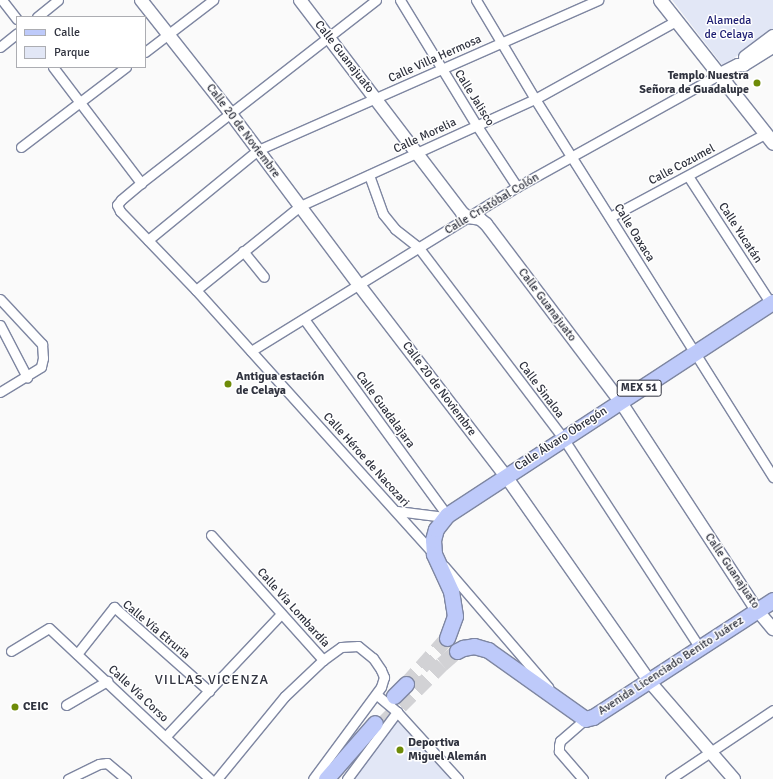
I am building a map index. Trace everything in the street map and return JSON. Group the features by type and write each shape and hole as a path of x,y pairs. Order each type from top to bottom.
{"main road":[{"path":"660,0 769,138"},
{"name":"Calle Álvaro Obregón","path":"434,554 433,540 436,529 446,516 505,475 772,303"},
{"path":"434,554 451,591 455,616 447,638"},
{"name":"Avenida Licenciado Benito Juárez","path":"585,719 593,717 773,600"},
{"path":"457,651 462,648 474,646 488,650 585,719"},
{"path":"394,696 406,684"},
{"path":"326,779 377,725 337,779"}],"street":[{"path":"2,0 16,18"},
{"path":"38,16 58,0"},
{"name":"Calle 20 de Noviembre","path":"141,0 231,114 359,286 505,475 649,681 734,779"},
{"path":"146,51 213,0"},
{"name":"Calle Guanajuato","path":"300,0 462,212 468,217 480,219 486,224 620,401 757,610 773,629"},
{"path":"54,68 141,183 376,0"},
{"name":"Calle Jalisco","path":"400,0 441,69 516,187"},
{"name":"Calle Oaxaca","path":"476,0 535,99 773,477"},
{"name":"Calle Villa Hermosa","path":"148,240 258,150 598,0"},
{"name":"Calle Morelia","path":"196,290 300,206 535,99 676,21"},
{"path":"0,47 16,34"},
{"path":"773,36 741,59 738,65 744,65 773,47"},
{"name":"Calle Cristóbal Colón","path":"251,351 359,286 516,187 738,65"},
{"path":"21,147 125,68"},
{"name":"Calle Cozumel","path":"610,217 688,176 769,138"},
{"name":"Calle Sinaloa","path":"368,175 383,214 395,229 419,248 563,438 699,647"},
{"name":"Calle Yucatán","path":"688,176 772,303"},
{"name":"Calle Héroe de Nacozari","path":"141,183 120,200 118,205 120,211 196,290 397,511 559,700"},
{"path":"244,252 264,277"},
{"path":"0,299 42,344 43,358 41,367 27,377 0,392"},
{"name":"Calle Guadalajara","path":"304,319 446,516"},
{"path":"0,325 27,377"},
{"path":"397,511 446,516"},
{"name":"Calle Vía Lombardía","path":"211,535 323,660 341,647 358,646 373,658 384,677 377,695"},
{"name":"Calle Vía Etruria","path":"77,654 114,607 209,691"},
{"path":"166,736 281,614"},
{"name":"Calle Vía Corso","path":"11,651 49,628 166,736 210,779"},
{"path":"218,779 285,696 323,660"},
{"path":"66,705 107,681"},
{"path":"313,779 377,695 397,712 458,779"},
{"path":"670,779 773,710"},
{"path":"347,779 397,712"},
{"path":"583,779 559,751 558,746 560,741 585,719"},
{"path":"68,779 99,764 107,763 126,779"}],"green space":[{"name":"Alameda de Celaya","path":"672,0 773,0 773,30 723,66"},
{"name":"Deportiva Miguel Alemán","path":"397,721 452,779 354,779"}],"tunnel":[{"path":"406,684 447,638"},
{"path":"384,722 457,651"}],"place":[{"name":"Templo Nuestra Señora de Guadalupe","path":"757,83"},
{"name":"Antigua estación de Celaya","path":"228,384"},
{"name":"CEIC","path":"15,707"},
{"name":"Deportiva Miguel Alemán","path":"400,750"}],"district":[{"name":"VILLAS VICENZA","path":"212,680"}]}
